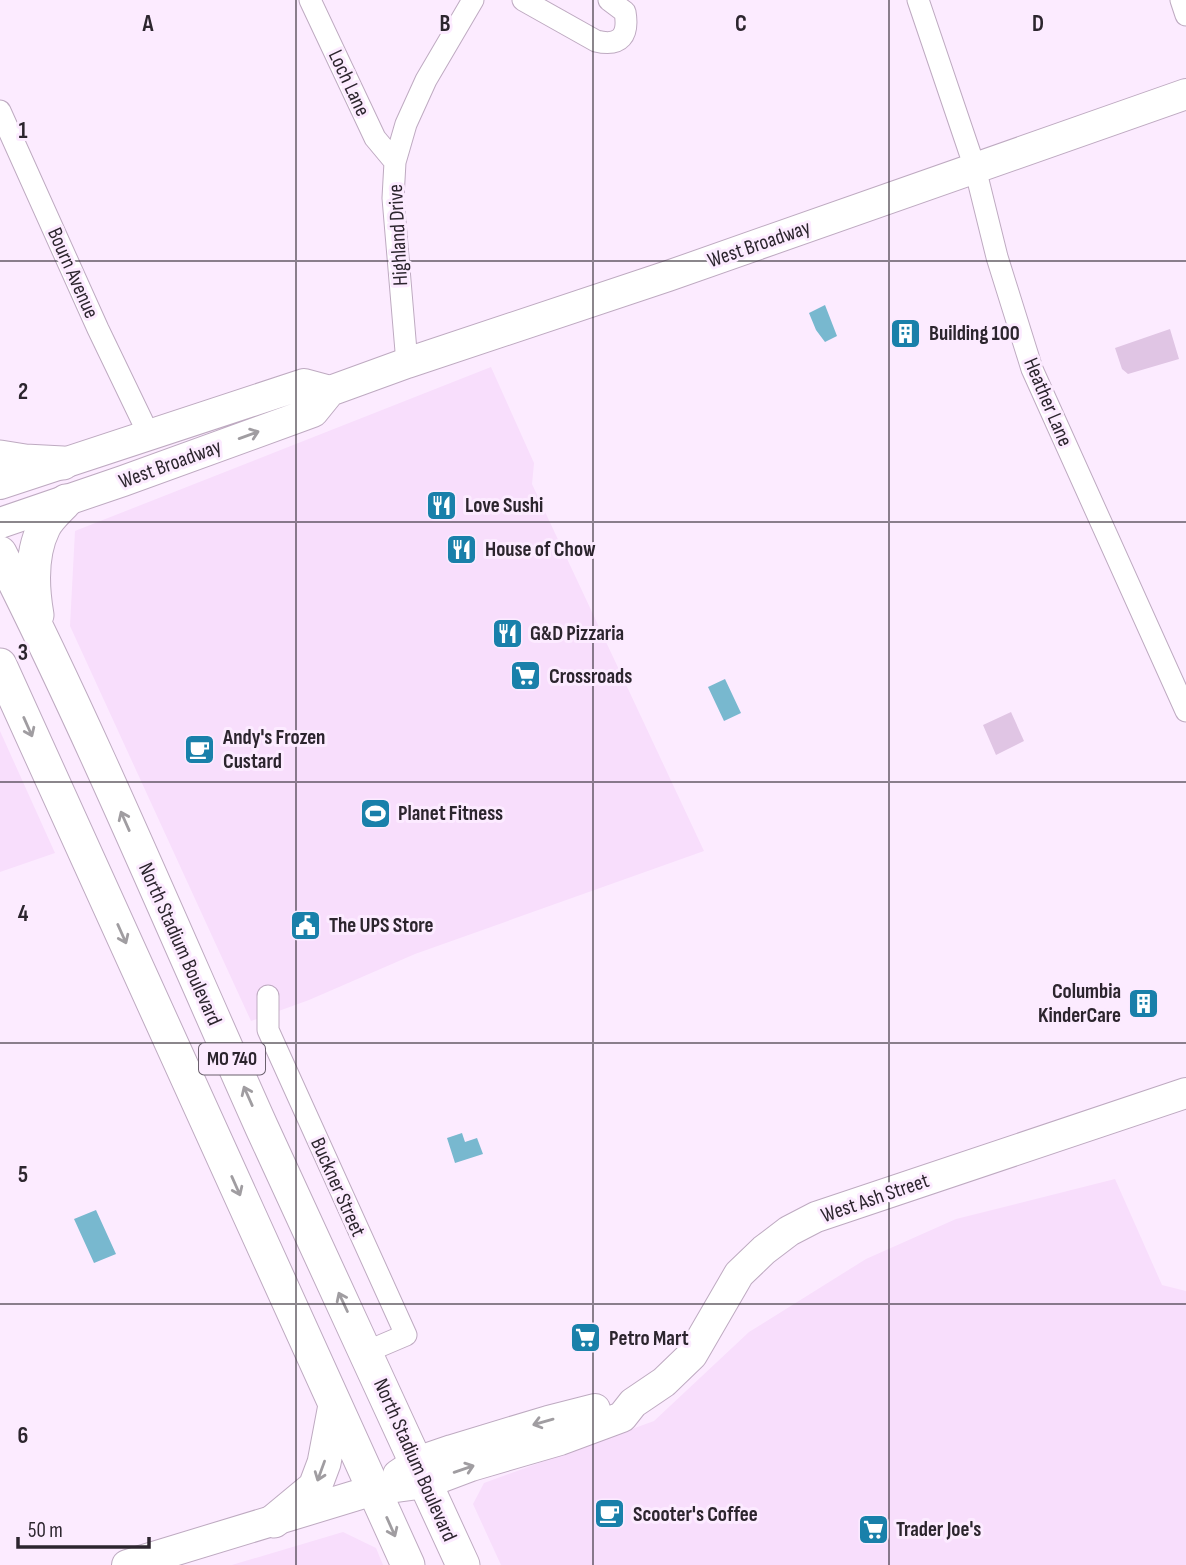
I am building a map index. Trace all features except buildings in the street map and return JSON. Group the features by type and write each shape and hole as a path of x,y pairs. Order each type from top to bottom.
{"main road":[{"name":"West Broadway","path":"0,484 304,384 330,390 657,280 1186,94"},
{"name":"West Broadway","path":"0,523 313,412 330,390"},
{"path":"0,457 63,463"},
{"path":"41,634 34,598 37,547 45,524 66,501"},
{"name":"North Stadium Boulevard","path":"0,553 41,634 263,1129 463,1565"},
{"name":"MO 740","path":"0,665 408,1565"},
{"name":"West Ash Street","path":"127,1565 422,1473 471,1466 559,1440 622,1417 692,1355 739,1274 789,1231 816,1217 1186,1093"},
{"path":"274,1521 315,1488 323,1468 335,1405"}],"street":[{"name":"Loch Lane","path":"310,0 374,138 395,162"},
{"name":"Highland Drive","path":"407,363 393,198 395,162 406,124 426,80 473,0"},
{"path":"523,0 596,41 607,44 617,41 624,34 627,24 625,12 609,0"},
{"name":"Heather Lane","path":"918,0 975,168 997,257 1032,369 1186,711"},
{"path":"1181,0 1186,15"},
{"name":"Bourn Avenue","path":"0,111 149,435"},
{"name":"Buckner Street","path":"268,996 268,1030 406,1335 366,1352"}],"shaded area":[{"path":"1170,329 1179,359 1128,374 1122,369 1115,348"},
{"name":"Crossroads","path":"491,367 534,463 532,484 704,851 415,954 309,1000 251,1021 70,626 75,531"},
{"path":"1011,712 1024,741 996,755 983,725"},
{"path":"0,731 55,853 0,872"},
{"path":"1115,1179 1162,1285 1186,1291 1186,1565 501,1565 473,1504 484,1483 654,1421 749,1332 866,1259 956,1219"},
{"path":"343,1532 376,1548 383,1565 232,1565"}],"water":[{"path":"825,305 837,336 825,342 809,313"},
{"path":"725,679 741,713 724,721 708,687"},
{"path":"462,1133 465,1142 477,1138 483,1154 455,1163 447,1138"},
{"path":"96,1210 116,1254 94,1263 74,1219"}],"place":[{"name":"Building 100","path":"906,333"},
{"name":"Love Sushi","path":"442,505"},
{"name":"House of Chow","path":"462,549"},
{"name":"G&D Pizzaria","path":"507,633"},
{"name":"Crossroads","path":"526,676"},
{"name":"Andy's Frozen Custard","path":"200,749"},
{"name":"Planet Fitness","path":"375,813"},
{"name":"The UPS Store","path":"306,925"},
{"name":"Columbia KinderCare","path":"1144,1003"},
{"name":"Petro Mart","path":"586,1338"},
{"name":"Scooter's Coffee","path":"610,1514"},
{"name":"Trader Joe's","path":"873,1529"}]}
